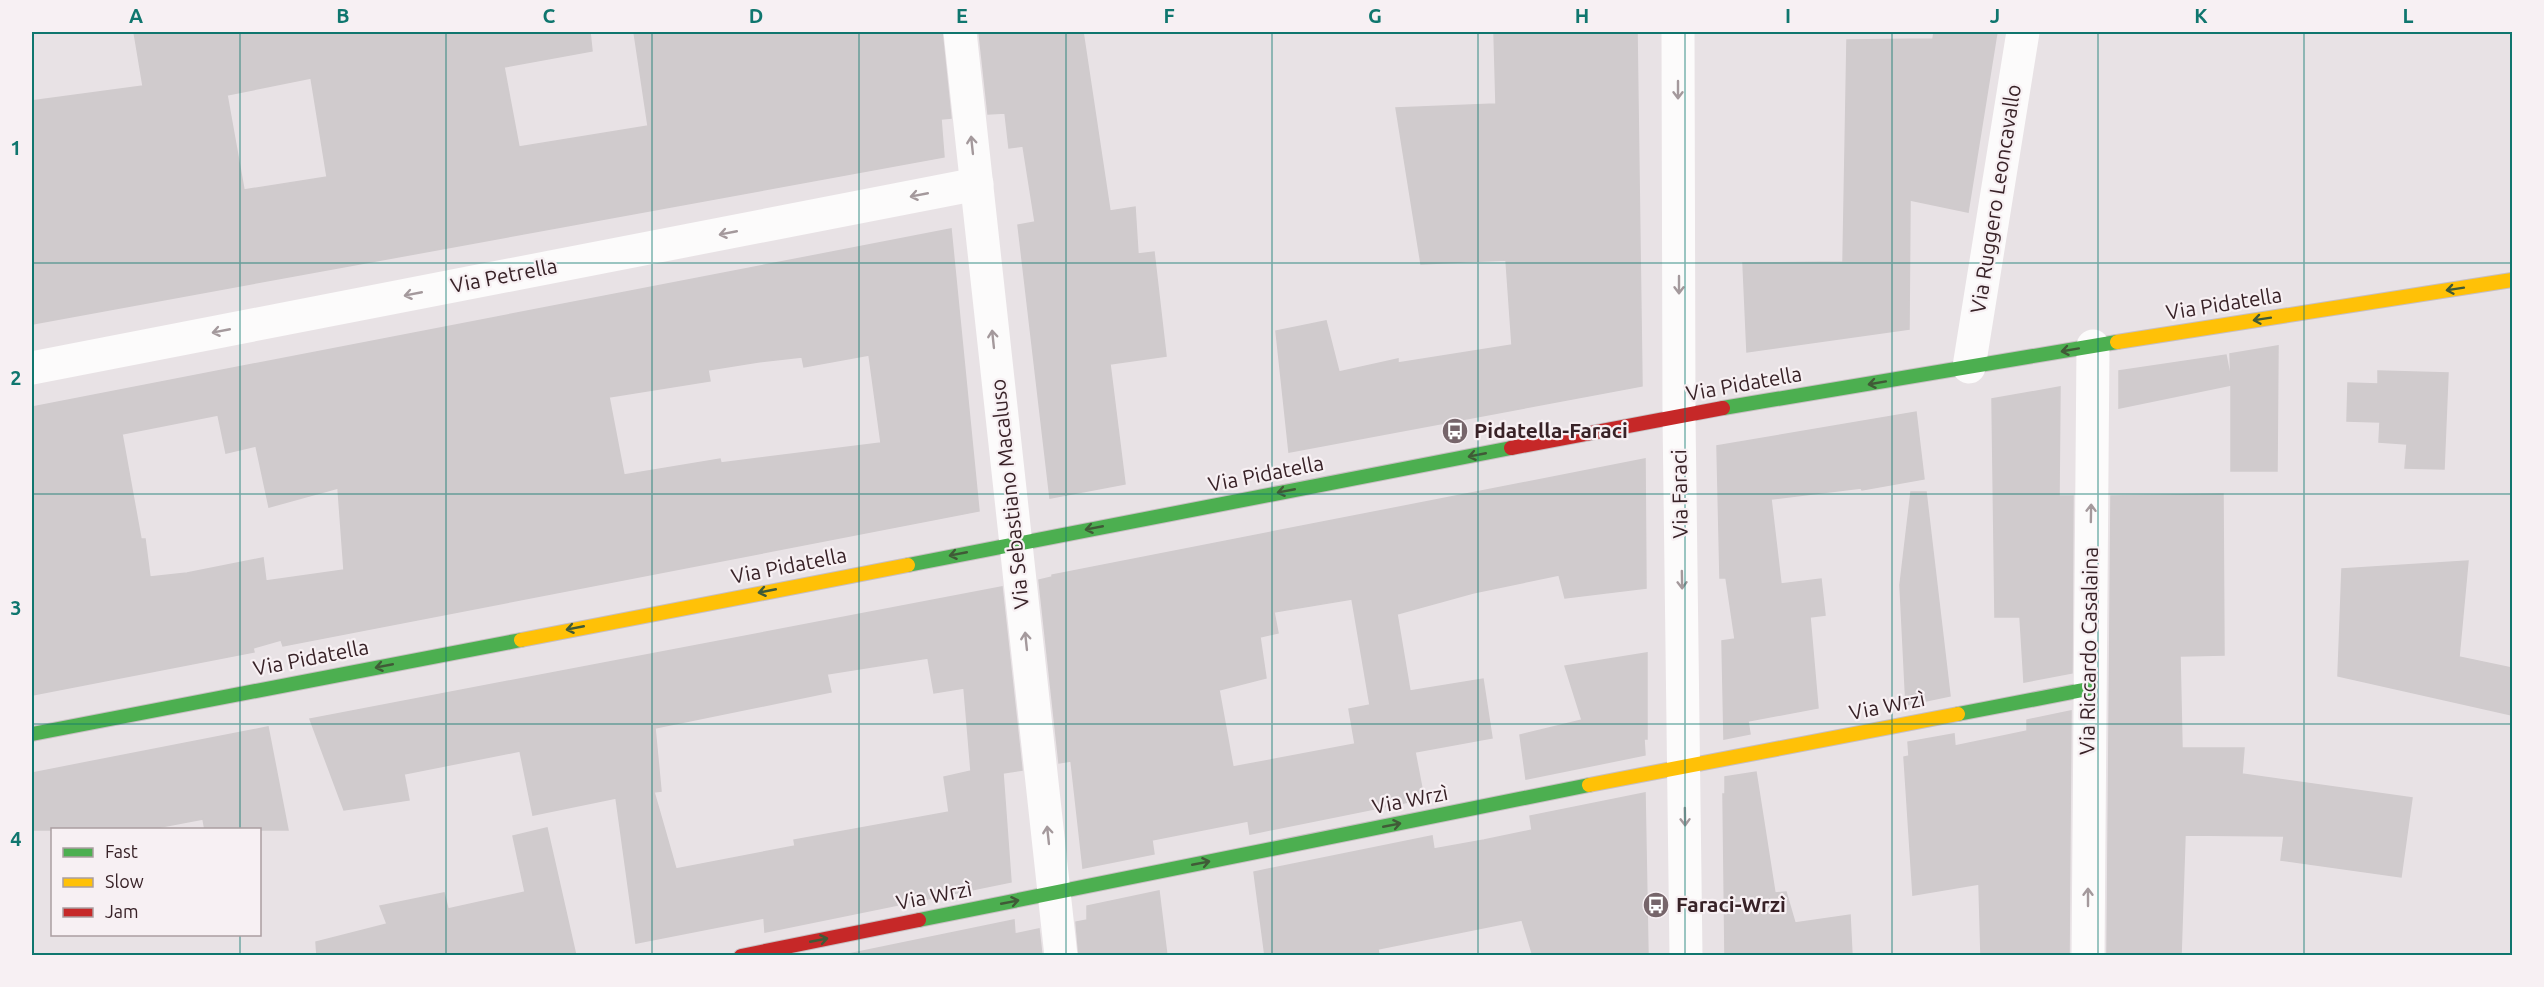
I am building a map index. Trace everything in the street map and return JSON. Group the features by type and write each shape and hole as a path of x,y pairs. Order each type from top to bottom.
{"street":[{"name":"Via Sebastiano Macaluso","path":"960,32 1061,956"},
{"name":"Via Faraci","path":"1677,32 1686,956"},
{"name":"Via Ruggero Leoncavallo","path":"1969,367 2023,32"},
{"name":"Via Petrella","path":"32,368 977,184"},
{"name":"Via Pidatella","path":"32,734 1679,416 2093,346 2512,280"},
{"name":"Via Riccardo Casalaina","path":"2088,956 2088,688 2093,346"},
{"name":"Via Wrzì","path":"741,956 1685,766 2088,688"}],"building":[{"path":"134,32 590,32 592,51 504,67 519,147 648,126 634,32 942,32 951,118 941,119 944,157 32,324 32,101 143,86","holes":["311,78 327,177 244,190 227,95"]},
{"path":"979,32 1083,32 1110,211 1135,207 1138,254 1154,252 1166,356 1110,364 1125,484 1050,498 1018,225 1035,222 1023,146 1009,148 1005,113 988,114"},
{"path":"1494,32 1637,32 1642,386 1289,452 1276,331 1326,321 1339,372 1398,359 1398,363 1512,345 1506,260 1421,264 1396,108 1496,104"},
{"path":"1934,32 1997,32 1968,212 1910,200 1909,329 1747,352 1743,263 1843,262 1847,40 1933,39"},
{"path":"951,229 979,511 283,646 281,640 253,648 254,652 32,695 32,407","holes":["869,355 881,443 721,463 720,459 624,475 609,397 710,381 708,370 802,357 804,367","218,415 226,453 256,446 269,507 338,488 344,570 266,581 263,558 187,573 150,577 145,539 141,539 122,434"]},
{"path":"2278,346 2277,471 2231,471 2231,385 2119,408 2119,371 2226,355 2231,381 2230,354"},
{"path":"2378,371 2448,373 2444,469 2405,468 2407,444 2379,442 2380,422 2347,421 2348,383 2378,384"},
{"path":"2060,387 2059,496 2073,496 2072,673 2024,682 2020,617 1995,617 1992,399"},
{"path":"1916,412 1924,479 1862,490 1861,488 1771,499 1781,584 1821,579 1825,615 1810,617 1818,708 1748,721 1750,734 1724,739 1722,641 1735,639 1726,578 1720,578 1717,446"},
{"path":"1645,459 1646,588 1565,598 1559,575 1473,593 1397,614 1410,691 1483,679 1492,738 1415,752 1424,799 1250,834 1248,821 1152,840 1154,854 1083,868 1071,761 1059,763 1039,580 1052,577 1052,575","holes":["1352,599 1370,705 1349,709 1355,744 1233,767 1219,690 1266,678 1260,637 1278,633 1274,612"]},
{"path":"1911,492 1926,492 1950,696 1906,705 1900,585"},
{"path":"2223,494 2224,655 2180,656 2182,748 2244,748 2242,774 2412,798 2401,877 2281,860 2284,836 2185,835 2181,956 2107,956 2111,496"},
{"path":"2468,561 2459,657 2512,668 2512,715 2338,676 2342,569"},
{"path":"1002,587 1022,770 1003,773 1011,882 765,932 764,918 636,943 616,798 533,815 520,751 404,774 409,800 344,810 310,719","holes":["928,658 934,693 964,688 971,771 944,777 949,812 794,840 795,846 676,869 654,792 661,791 655,728 831,692 827,674"]},
{"path":"1647,653 1645,755 1526,779 1520,735 1582,720 1565,666"},
{"path":"2071,711 2069,956 1981,956 1979,884 1913,895 1904,757 1909,756 1908,742 1954,734 1955,746 2027,731 2027,720"},
{"path":"268,727 288,830 205,828 203,819 156,828 32,830 32,773"},
{"path":"1756,772 1775,893 1786,892 1795,923 1850,915 1852,956 1725,956 1723,794 1725,794 1725,777"},
{"path":"1645,793 1648,956 1533,956 1522,920 1378,949 1379,956 1265,956 1254,872 1432,836 1434,849 1484,840 1532,830 1530,816"},
{"path":"547,828 576,956 317,956 316,942 387,924 380,906 444,893 448,909 525,892 513,836"},
{"path":"1159,891 1167,956 1079,956 1076,922 1087,920 1087,906"},
{"path":"1014,920 1015,934 1039,929 1042,956 839,956"}],"traffic: fast":[{"path":"1723,408 2117,342"},
{"path":"908,565 1511,448"},
{"path":"32,734 521,640"},
{"path":"1958,714 2088,689"},
{"path":"919,920 1589,785"}],"traffic: slow":[{"path":"2117,342 2512,280"},
{"path":"521,640 908,565"},
{"path":"1589,785 1958,714"}],"traffic: jam":[{"path":"1511,448 1723,408"},
{"path":"741,956 919,920"}],"place":[{"name":"Pidatella-Faraci","path":"1455,431"},
{"name":"Faraci-Wrzì","path":"1656,905"}]}
